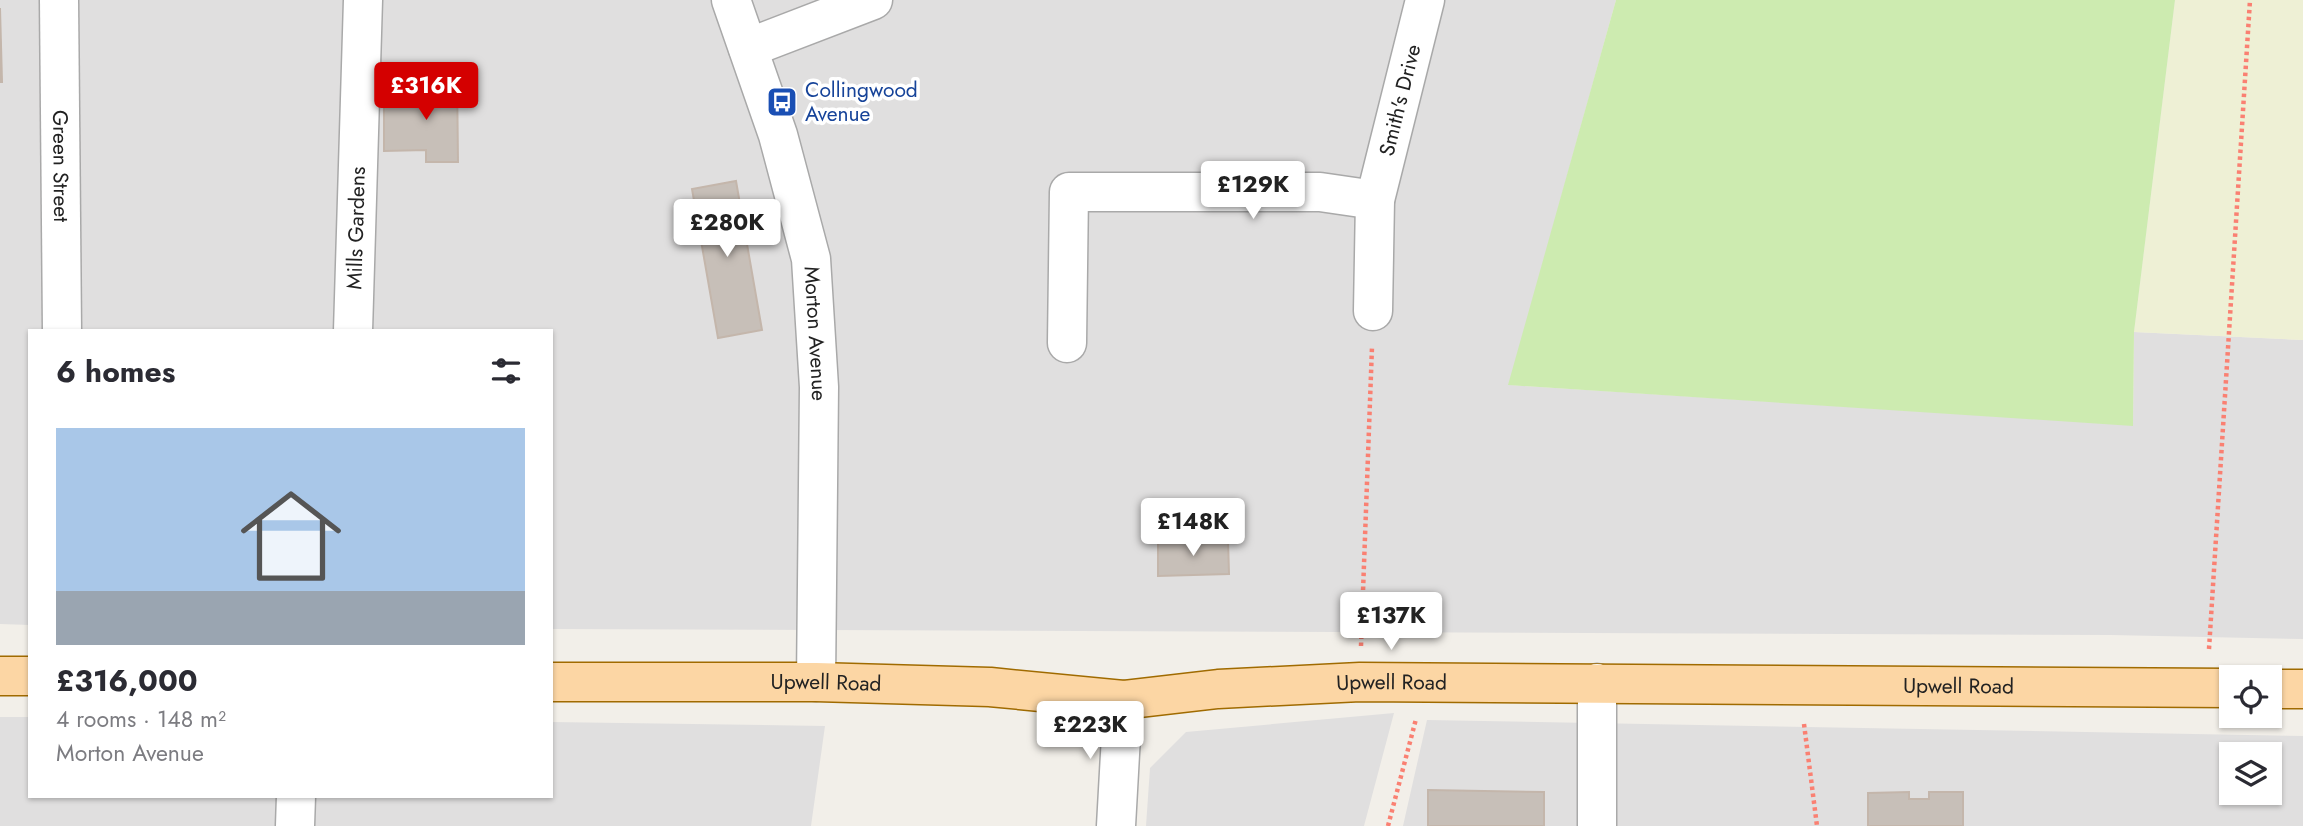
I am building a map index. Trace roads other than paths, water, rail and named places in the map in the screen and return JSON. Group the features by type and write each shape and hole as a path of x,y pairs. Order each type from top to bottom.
{"main road":[{"path":"0,676 28,676"},
{"name":"Upwell Road","path":"553,681 816,681 990,687 1123,700 1218,689 1360,682 2219,688"},
{"path":"2282,689 2303,689"}],"street":[{"name":"Green Street","path":"59,0 62,329"},
{"name":"Mills Gardens","path":"353,329 363,0"},
{"name":"Morton Avenue","path":"731,0 778,135 811,259 819,387 816,681"},
{"path":"748,48 873,0"},
{"name":"Smith's Drive","path":"1373,311 1375,200 1425,0"},
{"path":"1067,343 1069,192 1320,192 1375,200"},
{"path":"1597,683 1597,826"},
{"path":"1116,826 1123,700"},
{"path":"295,826 296,798"}],"place":[{"name":"Collingwood Avenue","path":"782,102"}]}
